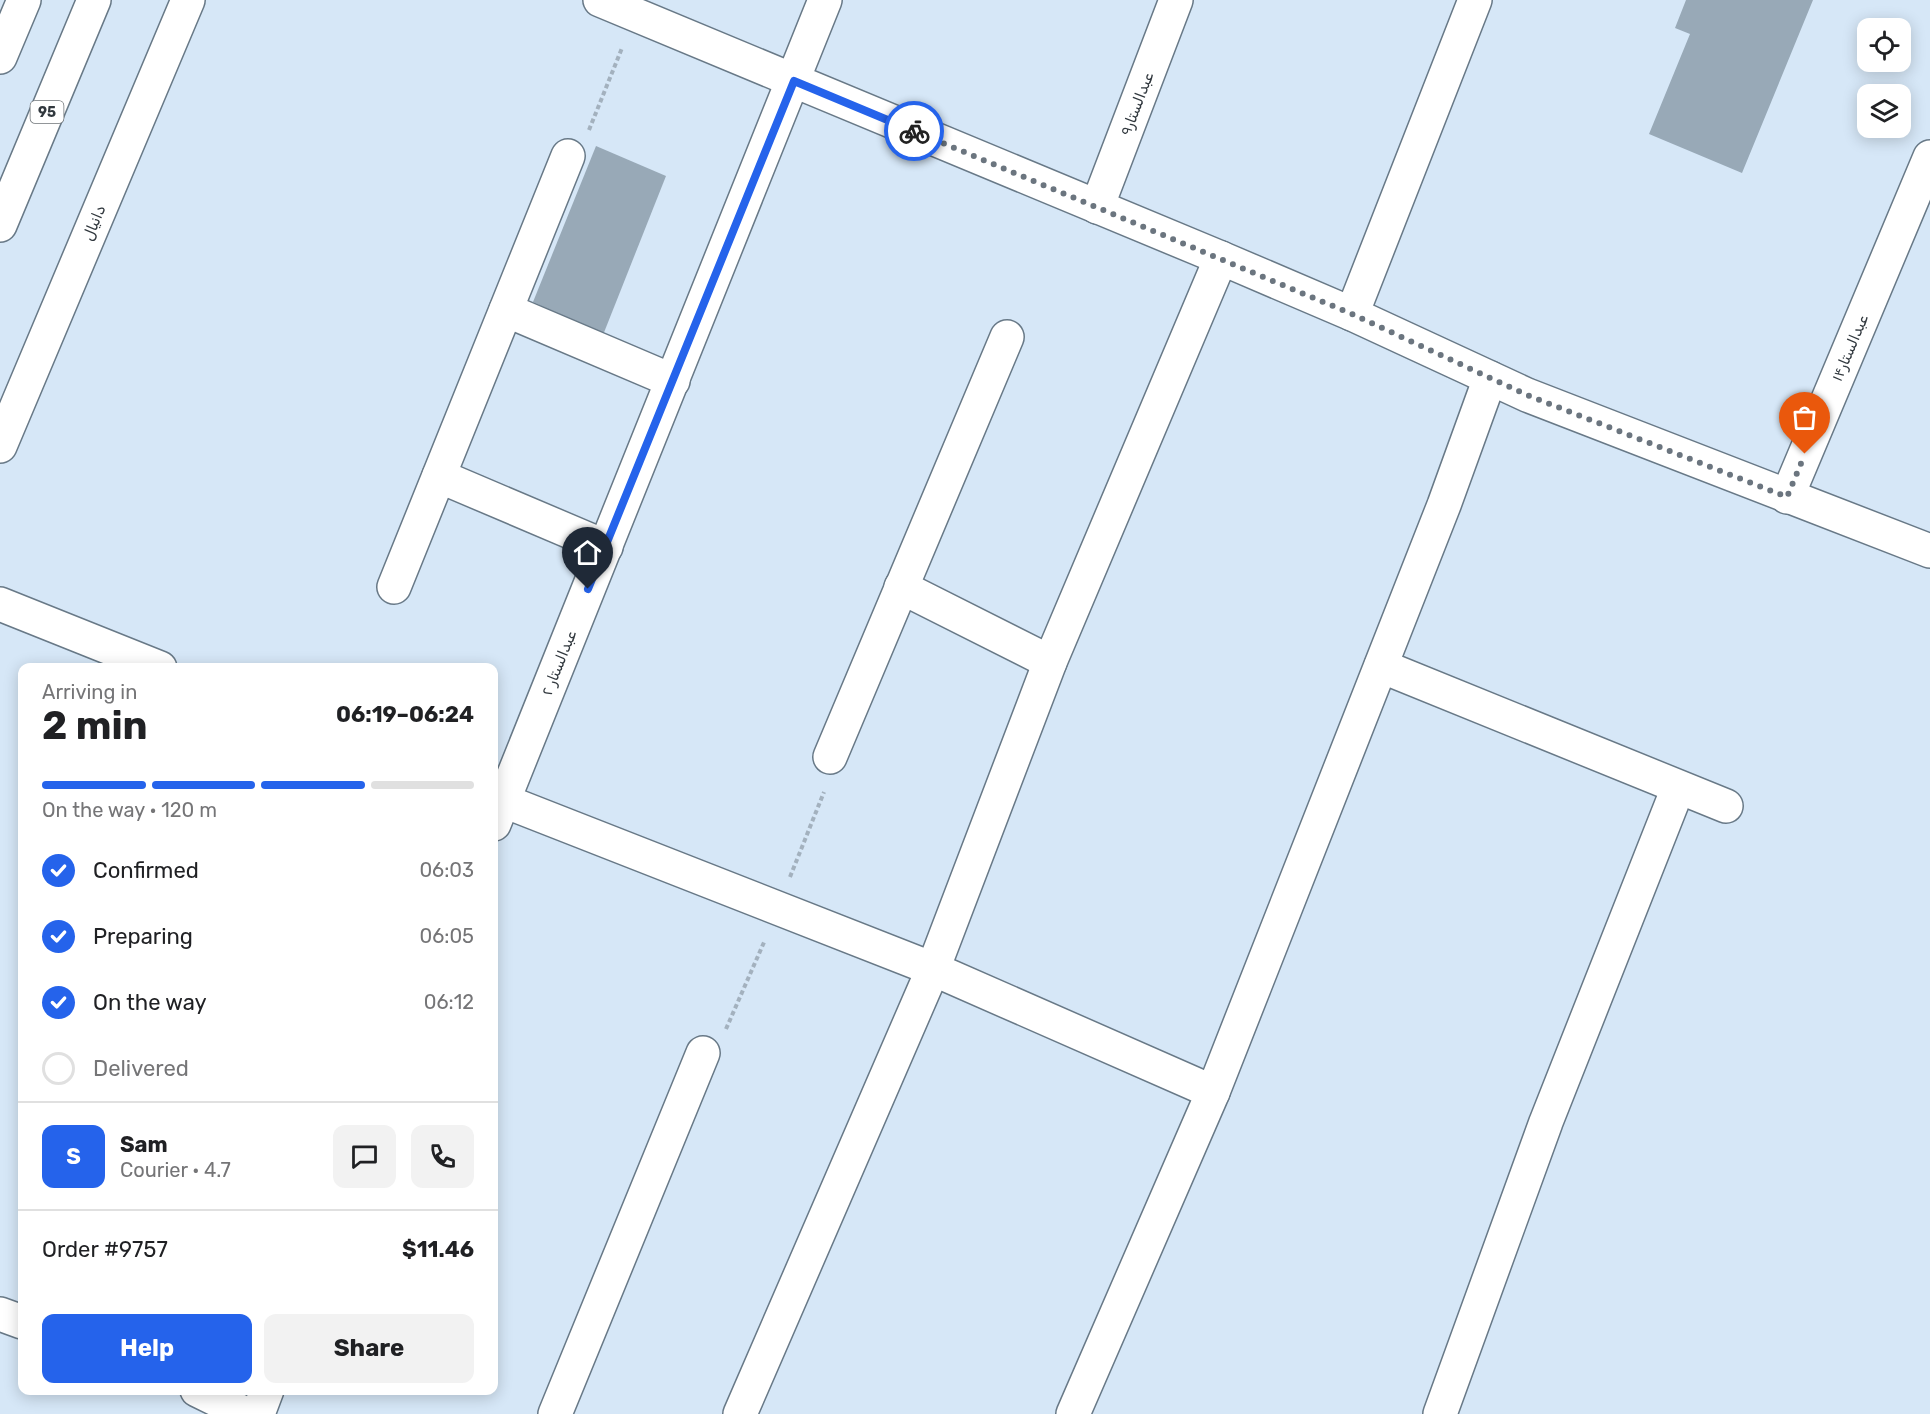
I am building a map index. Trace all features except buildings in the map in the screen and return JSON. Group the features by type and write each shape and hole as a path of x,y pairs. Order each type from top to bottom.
{"main road":[{"path":"0,57 24,0"},
{"name":"95","path":"0,225 94,0"},
{"name":"دانیال","path":"0,446 188,0"},
{"path":"600,0 1221,258 1352,314 1527,395 1930,551"},
{"name":"عبدالستار ۲","path":"498,805 606,547 825,0"},
{"name":"عبدالستار۹","path":"1097,207 1176,0"},
{"path":"1352,314 1475,0"},
{"path":"394,587 568,156"},
{"name":"عبدالستار۱۴","path":"1787,497 1930,157"},
{"path":"740,1414 933,969 1050,662 1221,258"},
{"path":"506,310 673,381"},
{"path":"830,757 1006,337"},
{"path":"1073,1414 1213,1092 1444,505 1490,378"},
{"path":"439,476 606,547"},
{"path":"901,587 1050,662"},
{"path":"0,604 148,663"},
{"path":"1381,666 1726,806"},
{"path":"1440,1414 1546,1122 1678,788"},
{"path":"498,807 778,908 933,969 1213,1092"},
{"path":"555,1414 703,1053"},
{"path":"0,1314 18,1321"},
{"path":"207,1395 246,1414"},
{"path":"258,1414 265,1395"}],"path":[{"path":"568,156 588,133 635,15"},
{"path":"703,1053 718,1048 778,908 832,771 830,757"}],"way so far":[{"path":"914,131 1352,314 1527,395 1787,497 1805,454"}],"route":[{"path":"588,589 794,81 914,131"}]}
